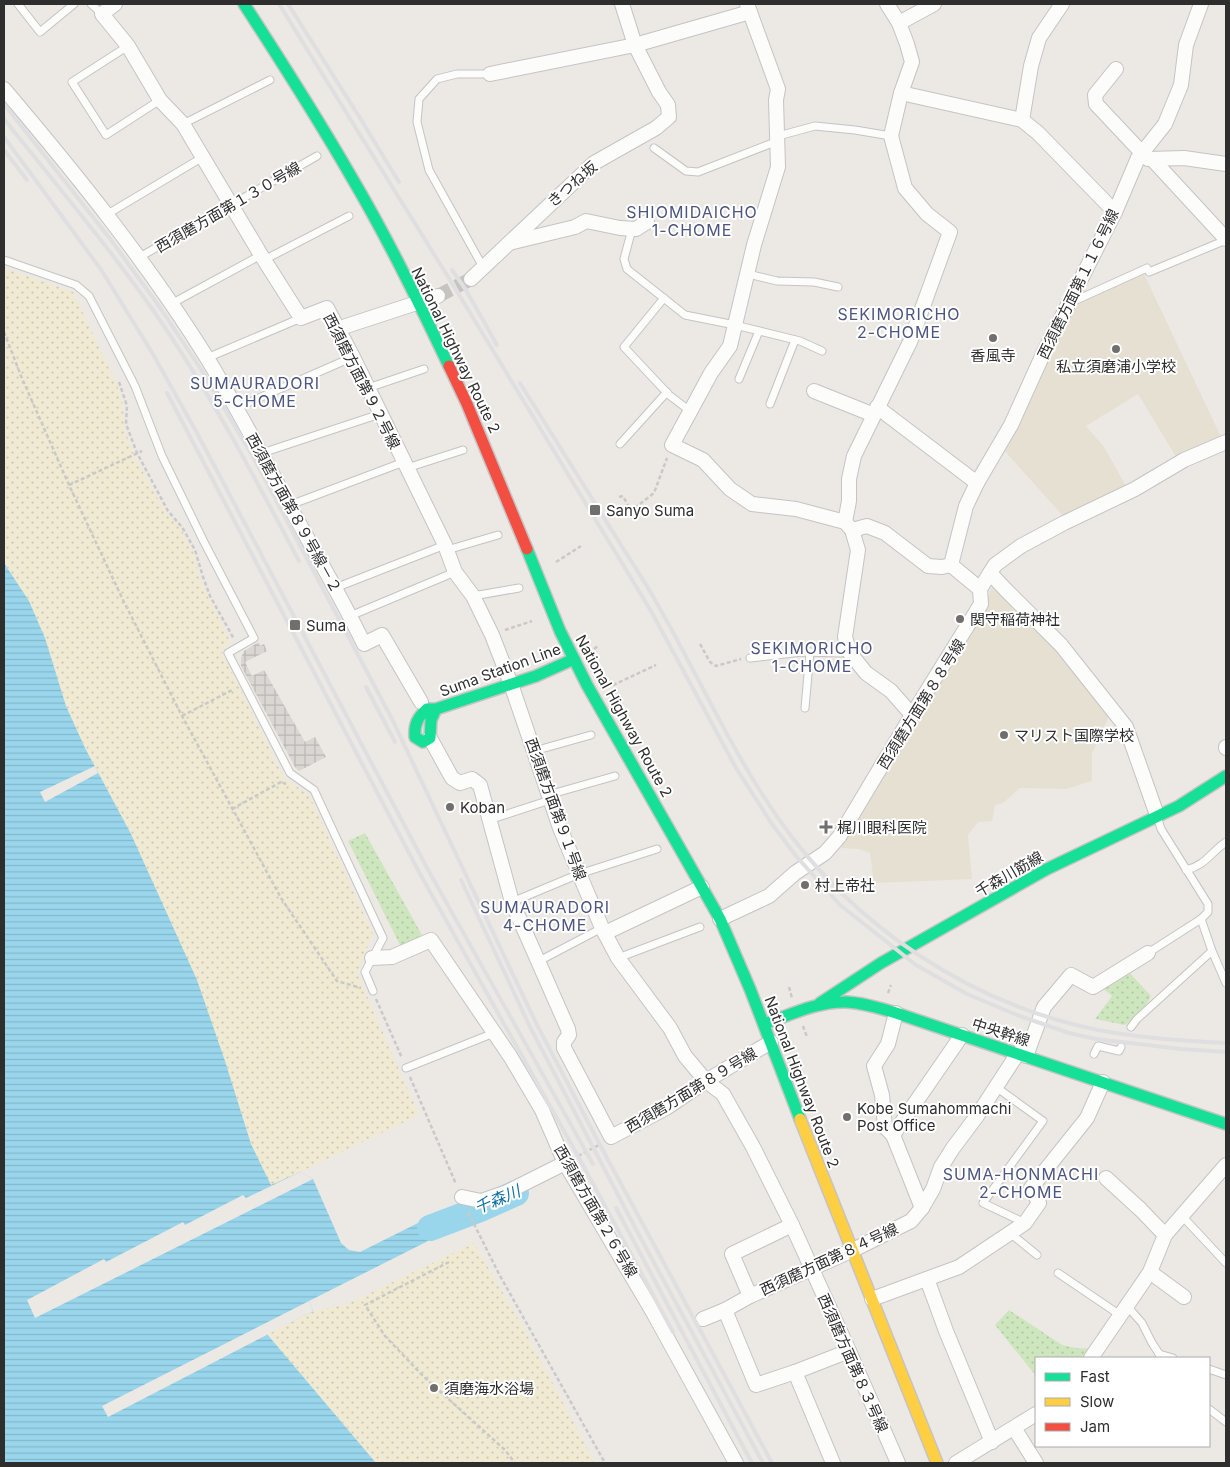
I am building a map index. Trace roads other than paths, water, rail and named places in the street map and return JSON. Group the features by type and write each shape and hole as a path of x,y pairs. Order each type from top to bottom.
{"main road":[{"name":"National Highway Route 2","path":"244,4 348,171 418,301 467,404 560,631 588,685 720,919 764,1024 816,1162 853,1250 937,1463"},
{"name":"Suma Station Line","path":"436,709 431,720 430,738 423,742 415,737 414,726 417,718 427,709 436,709 536,676 574,659"},
{"name":"千森川筋線","path":"813,1008 881,964 1047,869 1179,806 1226,776"},
{"name":"中央幹線","path":"764,1024 813,1008 844,1002 860,1004 896,1013 1226,1124"}],"street":[{"path":"102,14 115,4"},
{"path":"622,4 635,45"},
{"path":"887,4 898,23 912,62 900,93 891,136 905,188 927,214 950,232 910,342 854,456 849,479 848,526 858,550 845,637 850,653 866,673 891,691 912,715"},
{"path":"898,23 934,4"},
{"path":"1022,120 1031,66 1039,38 1062,4"},
{"name":"西須磨方面第１１６号線","path":"951,565 966,506 977,483 1010,425 1115,212 1165,124 1181,85 1186,45 1200,4"},
{"path":"490,74 635,45 749,8 778,89 776,100 778,167 754,245 730,346 711,373 672,445 703,460 730,490 752,504 796,508 848,526 867,526 885,533 928,566 942,568 951,565 980,589"},
{"name":"西須磨方面第９２号線","path":"102,14 128,46 160,100 183,124 262,258 301,318 327,308 446,547 455,572 473,596 492,635 511,684"},
{"name":"きつね坂","path":"471,279 594,163 656,128 668,117 668,105 659,92 635,45"},
{"path":"1116,68 1095,95 1096,104 1226,240"},
{"name":"西須磨方面第８９号線－２","path":"4,89 106,215 171,304 207,358 236,408 364,644 382,635 421,702"},
{"path":"900,93 1022,120 1038,133 1115,212"},
{"path":"1145,157 1184,158 1226,164"},
{"path":"508,243 575,227 586,221 632,229 636,229 647,222"},
{"path":"337,329 438,296"},
{"path":"814,391 876,411 977,483"},
{"name":"西須磨方面第８８号線","path":"720,919 769,896 795,873 825,853 840,837 912,715 981,604 980,589 995,565 1022,546 1064,523 1135,489 1184,460 1226,442"},
{"path":"990,572 1004,590 1061,645 1126,727 1157,815"},
{"name":"西須磨方面第９１号線","path":"511,684 560,828 604,931 618,958 670,1028 685,1056 706,1081"},
{"path":"430,738 452,778 460,783 472,780 480,785 512,902 539,961"},
{"path":"604,931 702,887"},
{"name":"西須磨方面第２６号線","path":"372,958 392,957 431,940 494,1033 542,1110 565,1163 654,1314 736,1463"},
{"name":"西須磨方面第８４号線","path":"703,1318 725,1310 750,1296 853,1250 910,1221 922,1208 933,1189 952,1148 996,1087 1022,1055 1044,1007 1071,975 1093,987 1148,953"},
{"name":"西須磨方面第８９号線","path":"539,961 568,1029 569,1035 564,1042 564,1048 611,1137 666,1108 706,1081 771,1042"},
{"path":"896,1013 888,1044 874,1066 882,1095 885,1127 892,1135 922,1208"},
{"path":"892,1135 962,1035"},
{"name":"西須磨方面第８３号線","path":"706,1081 723,1094 753,1147 792,1225 898,1463"},
{"path":"872,1299 959,1267 1025,1223 1039,1203 1031,1188 1086,1118 1103,1082"},
{"path":"462,1197 481,1201 507,1192 565,1163"},
{"path":"1092,1357 1150,1272 1166,1235 1226,1165"},
{"path":"1106,1178 1166,1235"},
{"path":"750,1296 732,1254 792,1225"},
{"path":"1150,1272 1184,1297"},
{"path":"927,1279 946,1332 992,1442"},
{"path":"725,1310 756,1385 849,1351"},
{"path":"795,1372 833,1463"},
{"path":"956,1463 1035,1415"},
{"path":"1014,1428 1036,1463"}],"lane":[{"path":"18,4 40,32 74,4"},
{"path":"91,4 102,14"},
{"path":"128,46 72,82 106,135 160,100"},
{"path":"483,267 429,170 417,122 419,99 437,79 457,74 490,74"},
{"path":"183,124 270,80"},
{"path":"654,148 686,171 698,172 815,126 891,136"},
{"name":"西須磨方面第１３０号線","path":"138,258 317,156"},
{"path":"106,215 203,157"},
{"path":"171,304 349,216"},
{"path":"632,229 624,259 627,269 685,315 795,340 822,351"},
{"path":"1069,303 1226,240"},
{"path":"4,260 76,285 89,296 135,386 162,456 254,638 228,653 290,773 314,790 383,938 365,972 373,991"},
{"path":"748,274 777,281 814,282 838,287"},
{"path":"664,298 624,348 666,392 690,411"},
{"path":"207,358 301,318"},
{"path":"738,379 759,331"},
{"path":"770,404 795,340"},
{"path":"236,408 353,358"},
{"path":"368,388 424,369"},
{"path":"620,444 666,392"},
{"path":"262,454 380,414"},
{"path":"290,505 405,465 463,450"},
{"path":"335,588 446,547 498,535"},
{"path":"350,616 455,572"},
{"path":"473,596 519,588"},
{"path":"750,658 810,652 841,653 845,637"},
{"path":"805,708 810,652"},
{"path":"534,751 591,735"},
{"path":"489,820 615,776"},
{"path":"1157,815 1162,829 1208,904 1208,912 1201,919 1226,983"},
{"path":"1186,870 1197,868 1226,842"},
{"path":"512,902 579,874 657,849"},
{"name":"西須磨方面第８４号線","path":"1148,953 1201,919"},
{"path":"618,958 700,927"},
{"path":"539,961 604,931"},
{"path":"1131,1027 1137,1019 1212,951"},
{"path":"406,1068 494,1033"},
{"path":"1094,1054 1098,1046 1119,1051 1121,1047"},
{"path":"996,1087 1043,1120 984,1203 1025,1223"},
{"path":"1183,1216 1226,1263"},
{"path":"1009,1233 1037,1255"},
{"path":"1058,1273 1124,1310 1142,1324 1161,1356"},
{"path":"1210,1369 1226,1375"},
{"path":"1210,1410 1226,1422"}],"water":[{"path":"4,563 29,601 45,638 66,706 85,748 131,834 197,980 251,1144 271,1185 300,1172 313,1179 341,1243 349,1250 360,1252 426,1219 434,1238 309,1301 313,1311 267,1334 376,1463 4,1463"}],"waterway":[{"name":"千森川","path":"430,1228 516,1193"}],"tunnel":[{"path":"438,296 471,279"}],"railway":[{"path":"279,4 458,293 651,611 736,768 772,824 796,856 840,905 916,965 967,994 1017,1015 1069,1033 1096,1039 1226,1052"},
{"path":"288,4 399,182"},
{"path":"4,104 111,240 161,309 202,371 252,455 392,719 536,1023 772,1463"},
{"path":"4,119 119,263 155,313 194,373 230,434 299,561"},
{"path":"4,137 102,271 154,356 197,433 427,868 593,1164"},
{"path":"4,150 27,180"},
{"path":"452,270 466,290 497,345"},
{"path":"520,383 654,598 761,793 808,857 842,893 878,926 918,955 960,980 1005,1001 1051,1018 1098,1030 1162,1039 1226,1043"},
{"path":"167,393 419,872 578,1156 673,1332"},
{"path":"366,687 395,742"},
{"path":"461,880 530,1027 639,1235 763,1463"},
{"path":"616,1208 752,1463"}],"place":[{"name":"香風寺","path":"993,338"},
{"name":"私立須磨浦小学校","path":"1116,349"},
{"name":"Sanyo Suma","path":"595,510"},
{"name":"関守稲荷神社","path":"960,619"},
{"name":"Suma","path":"295,625"},
{"name":"マリスト国際学校","path":"1004,735"},
{"name":"Koban","path":"450,807"},
{"name":"梶川眼科医院","path":"826,827"},
{"name":"村上帝社","path":"805,885"},
{"name":"Kobe Sumahommachi Post Office","path":"847,1117"},
{"name":"須磨海水浴場","path":"434,1388"}],"district":[{"name":"SHIOMIDAICHO 1-CHOME","path":"692,221"},
{"name":"SEKIMORICHO 2-CHOME","path":"899,323"},
{"name":"SUMAURADORI 5-CHOME","path":"255,392"},
{"name":"SEKIMORICHO 1-CHOME","path":"812,657"},
{"name":"SUMAURADORI 4-CHOME","path":"545,916"},
{"name":"SUMA-HONMACHI 2-CHOME","path":"1021,1183"}]}
